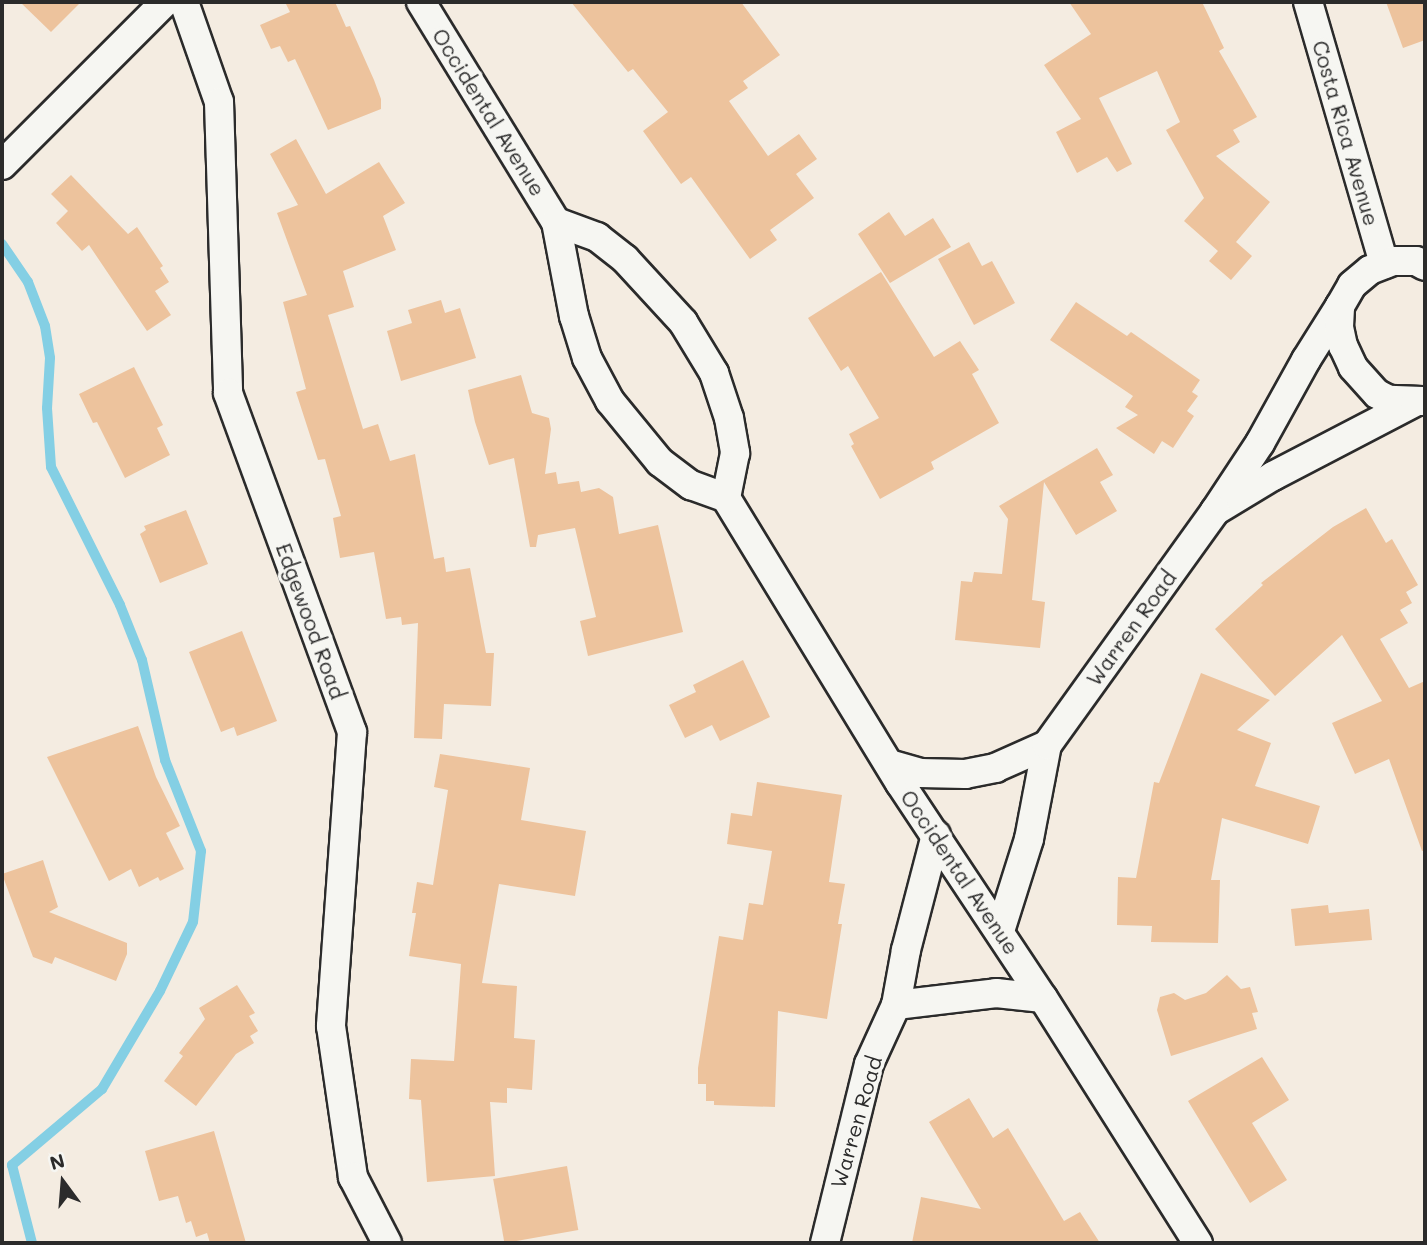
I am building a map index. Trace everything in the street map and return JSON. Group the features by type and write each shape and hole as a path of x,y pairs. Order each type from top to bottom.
{"street":[{"path":"4,159 165,2"},
{"name":"Edgewood Road","path":"184,2 219,102 228,393 352,732 331,1027 353,1177 387,1243"},
{"name":"Occidental Avenue","path":"421,2 556,222 574,316 587,358 610,401 660,462 691,485 726,498 889,764 1000,931 1198,1243"},
{"name":"Costa Rica Avenue","path":"1308,2 1384,264"},
{"path":"556,222 597,237 625,259 683,322 714,373 729,418 735,453 726,498"},
{"name":"Warren Road","path":"1000,931 1030,839 1047,745 1215,511 1260,443 1352,285 1370,270 1392,261 1422,260"},
{"name":"Warren Road","path":"1340,306 1339,327 1343,346 1360,376 1377,394 1389,400 1420,401"},
{"name":"Warren Road","path":"1215,511 1273,476 1420,401"},
{"path":"889,764 920,773 965,774 995,768 1047,745"},
{"name":"Warren Road","path":"825,1243 869,1064 896,1004 906,950 936,835"},
{"path":"896,1004 996,993 1043,998"}],"building":[{"path":"20,2 81,2 51,32"},
{"path":"285,2 335,2 346,27 350,26 374,80 381,99 381,109 328,130 295,59 288,62 280,46 271,49 260,25 290,12"},
{"path":"571,2 741,2 780,55 743,81 748,88 729,101 768,156 799,134 817,159 796,174 814,198 770,230 777,240 750,259 691,177 681,184 643,131 668,112 633,69 628,72"},
{"path":"1069,2 1202,2 1224,48 1219,51 1257,117 1233,130 1240,142 1216,156 1270,202 1236,242 1252,256 1231,280 1209,261 1218,251 1184,221 1204,198 1166,130 1180,122 1157,71 1099,98 1132,164 1117,172 1107,157 1077,173 1056,132 1081,119 1044,65 1091,34"},
{"path":"1386,2 1425,2 1425,40 1403,48"},
{"path":"296,139 326,194 379,162 405,203 383,216 396,250 343,271 354,307 328,315 363,429 378,424 390,461 415,454 434,559 444,557 446,572 470,568 486,653 494,653 491,706 444,704 442,739 414,738 418,623 402,625 401,617 386,619 374,552 340,558 333,518 341,516 325,459 318,460 296,392 306,389 283,302 307,295 277,213 298,205 270,154"},
{"path":"71,175 128,234 137,227 163,266 160,268 169,282 155,291 171,315 147,331 89,245 82,251 56,223 68,211 51,194"},
{"path":"889,212 905,236 933,218 951,247 890,283 858,234"},
{"path":"969,242 982,266 992,261 1015,303 974,325 938,259"},
{"path":"881,272 934,357 960,341 979,370 972,374 999,423 931,462 934,469 880,499 851,446 854,444 849,434 879,418 848,366 841,371 808,318"},
{"path":"441,300 445,313 460,308 476,358 401,381 387,331 412,323 408,310"},
{"path":"1076,302 1127,336 1131,332 1200,380 1192,392 1198,396 1187,411 1194,416 1173,448 1162,441 1154,454 1116,428 1138,415 1125,407 1133,396 1050,340"},
{"path":"134,367 163,425 157,428 170,455 125,478 97,422 93,423 79,394"},
{"path":"521,375 532,413 549,418 551,429 545,474 556,472 558,484 579,481 581,492 599,488 613,497 619,534 658,525 683,632 588,656 580,621 596,617 575,528 538,535 536,547 530,547 514,458 489,465 475,422 468,390"},
{"path":"1097,448 1113,475 1100,482 1117,511 1076,535 1044,482 1032,600 1045,602 1040,648 955,640 961,581 972,582 974,572 1002,574 1008,519 999,506"},
{"path":"1366,508 1386,543 1392,539 1418,585 1406,592 1412,603 1400,610 1408,623 1380,639 1409,688 1425,681 1425,850 1422,851 1389,759 1355,774 1332,723 1382,701 1342,635 1275,696 1215,629 1263,585 1261,583 1333,527"},
{"path":"186,510 208,564 160,583 140,534 146,530 144,526"},
{"path":"242,631 277,721 237,736 234,727 221,732 189,652"},
{"path":"743,660 770,717 720,741 712,725 685,738 669,705 696,692 693,685"},
{"path":"1201,673 1270,700 1237,730 1271,743 1255,786 1320,806 1308,844 1222,818 1211,880 1220,880 1218,943 1151,942 1152,926 1117,925 1118,877 1136,878 1154,782 1159,783"},
{"path":"138,726 156,777 180,826 166,833 184,869 160,881 158,877 139,887 131,869 109,881 47,757"},
{"path":"440,754 530,768 521,820 586,831 575,896 499,884 482,983 517,986 514,1038 535,1040 532,1090 507,1088 507,1103 490,1102 495,1176 427,1182 421,1100 409,1099 411,1059 454,1061 461,964 409,956 416,913 412,913 417,882 433,885 448,790 434,787"},
{"path":"757,782 842,795 829,882 845,884 838,924 842,924 827,1019 778,1011 775,1107 714,1105 714,1101 706,1101 706,1084 698,1084 698,1068 719,936 743,940 749,903 763,905 772,851 727,844 731,813 752,816"},
{"path":"43,860 58,907 49,912 127,943 127,954 116,981 55,957 52,964 33,957 2,874"},
{"path":"1328,905 1329,913 1369,909 1372,940 1295,946 1291,909"},
{"path":"1227,975 1241,989 1250,987 1258,1012 1252,1013 1257,1029 1171,1056 1157,1010 1160,997 1174,993 1185,1000 1206,993"},
{"path":"237,985 255,1013 249,1016 258,1031 250,1036 254,1043 236,1054 196,1106 164,1081 183,1056 179,1053 205,1019 199,1008"},
{"path":"1262,1057 1289,1100 1252,1123 1287,1180 1250,1203 1188,1101"},
{"path":"969,1098 993,1138 1008,1128 1064,1221 1080,1212 1100,1243 912,1243 921,1197 981,1209 929,1122"},
{"path":"214,1131 246,1243 210,1243 207,1233 196,1237 191,1221 186,1223 178,1196 159,1201 145,1151"},
{"path":"567,1166 578,1230 504,1243 493,1179"}],"waterway":[{"path":"2,244 28,282 45,326 50,358 47,408 51,467 120,605 142,660 165,760 201,851 193,922 160,991 102,1089 12,1165 32,1243"}]}
